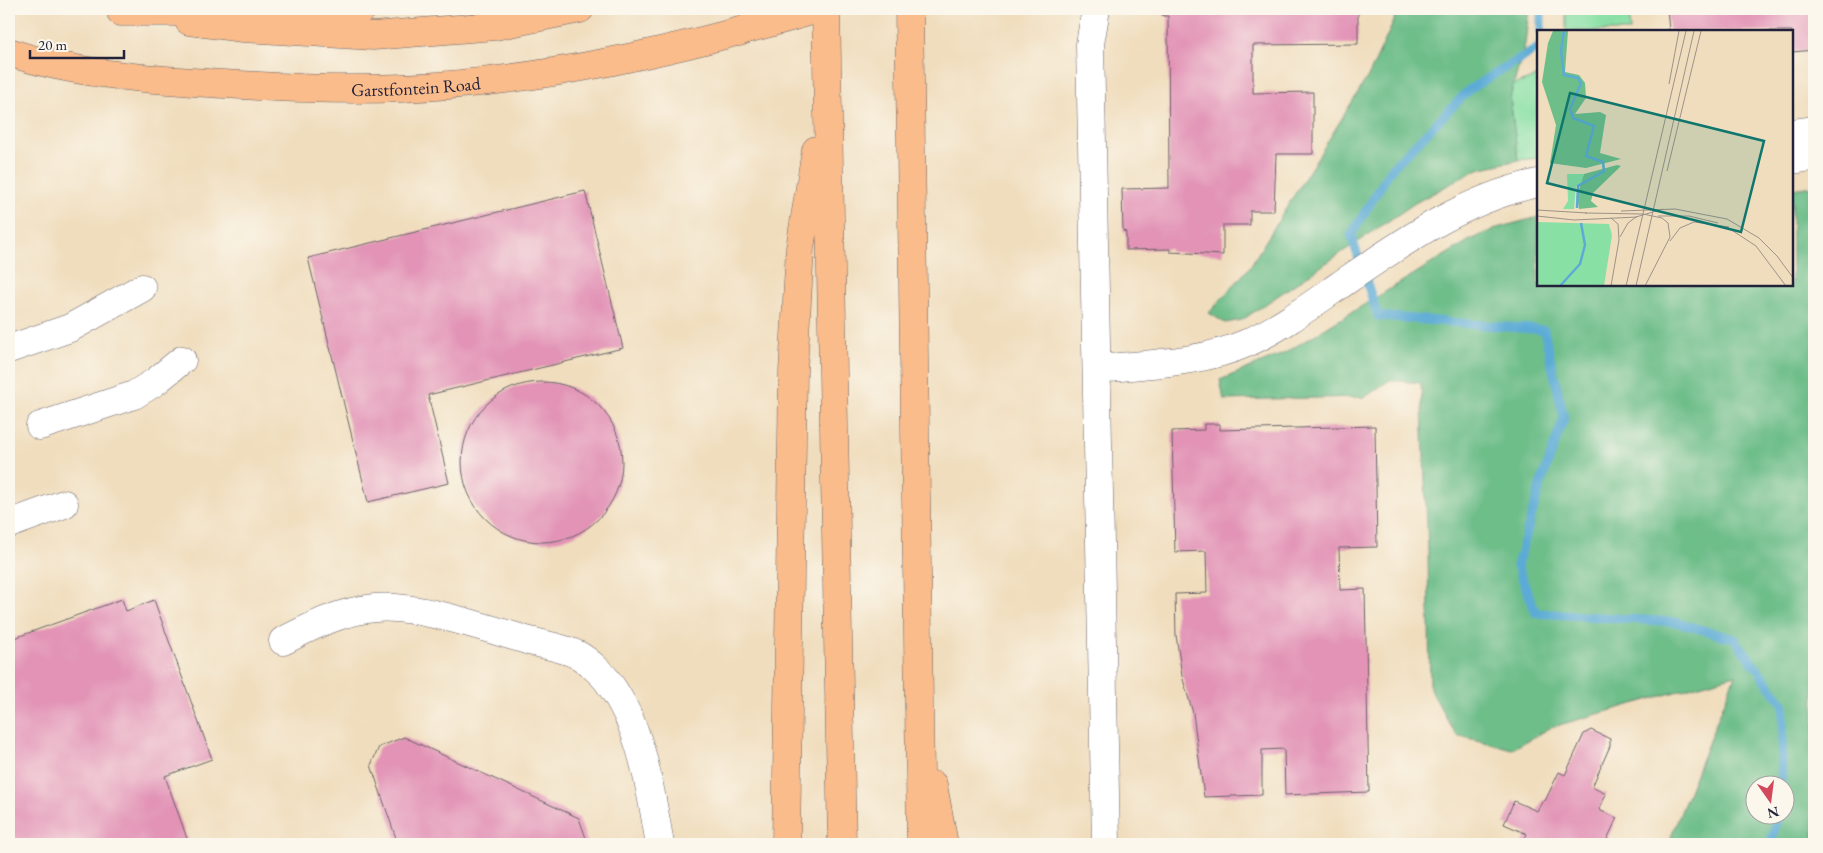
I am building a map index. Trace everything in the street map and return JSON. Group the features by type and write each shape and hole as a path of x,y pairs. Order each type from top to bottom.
{"main road":[{"path":"116,10 294,12 362,9"},
{"path":"116,10 244,28 373,36 495,26 580,9"},
{"path":"739,32 790,9"},
{"name":"Garstfontein Road","path":"9,52 86,69 147,79 289,88 392,88 492,80 631,58 739,32 818,9"},
{"path":"826,9 842,844"},
{"path":"910,9 921,844"},
{"path":"786,844 792,372 800,248 828,80"},
{"path":"919,710 944,844"}],"lane":[{"path":"1096,9 1090,44 1106,844"},
{"path":"1793,133 1814,130"},
{"path":"1793,160 1814,157"},
{"path":"1098,369 1164,363 1217,353 1264,335 1434,225 1479,202 1513,189 1537,183"},
{"path":"9,349 70,328 142,288"},
{"path":"40,426 134,395 155,382 182,360"},
{"path":"9,524 64,504"},
{"path":"283,642 317,623 352,610 377,607 406,608 579,655 608,681 625,709 644,758 660,844"}],"green space":[{"path":"1396,9 1529,9 1525,44 1510,98 1518,160 1478,169 1415,203 1242,320 1225,323 1209,313 1249,268 1370,73 1394,21"},
{"path":"1566,9 1628,9 1630,30 1566,30"},
{"path":"1537,76 1537,158 1518,160 1510,98 1513,85"},
{"path":"1814,186 1814,844 1673,844 1671,837 1735,675 1552,727 1512,749 1456,735 1430,689 1428,551 1421,383 1390,380 1365,397 1224,400 1220,380 1285,353 1470,240 1497,228 1537,217 1537,286 1793,286 1793,189"}],"building":[{"path":"1163,9 1358,9 1358,44 1253,45 1253,93 1313,92 1313,154 1276,154 1274,211 1250,211 1250,225 1223,225 1223,255 1170,252 1170,249 1126,250 1126,232 1123,231 1122,189 1169,188 1168,16 1163,16"},
{"path":"1667,9 1814,9 1814,50 1793,52 1793,30 1669,30"},
{"path":"585,191 623,348 428,395 449,483 368,502 308,258"},
{"path":"550,382 580,391 599,405 609,417 616,431 621,446 621,478 616,493 609,507 599,519 587,529 565,539 550,542 534,542 519,539 497,529 475,507 463,478 462,454 465,439 475,417 497,395 526,383"},
{"path":"1204,424 1220,424 1220,430 1375,426 1377,547 1339,548 1340,590 1365,589 1369,792 1285,795 1284,749 1262,750 1262,795 1204,797 1193,713 1182,676 1176,635 1175,594 1207,593 1206,551 1175,552 1172,431 1204,430"},
{"path":"122,599 126,611 154,600 212,759 165,776 189,844 9,844 9,640"},
{"path":"1591,730 1610,739 1610,746 1592,787 1606,794 1599,810 1617,818 1605,844 1522,844 1527,834 1504,824 1514,801 1537,811 1543,800 1545,801 1559,772 1565,775 1584,734"},
{"path":"404,737 579,818 588,844 398,844 371,765 379,747"}],"waterway":[{"path":"1541,9 1541,30"},
{"path":"1537,49 1470,89 1392,168 1351,235 1378,316 1544,330 1564,418 1541,483 1517,566 1536,613 1675,622 1735,639 1784,705 1781,776"},
{"path":"1770,844 1776,826"}]}
